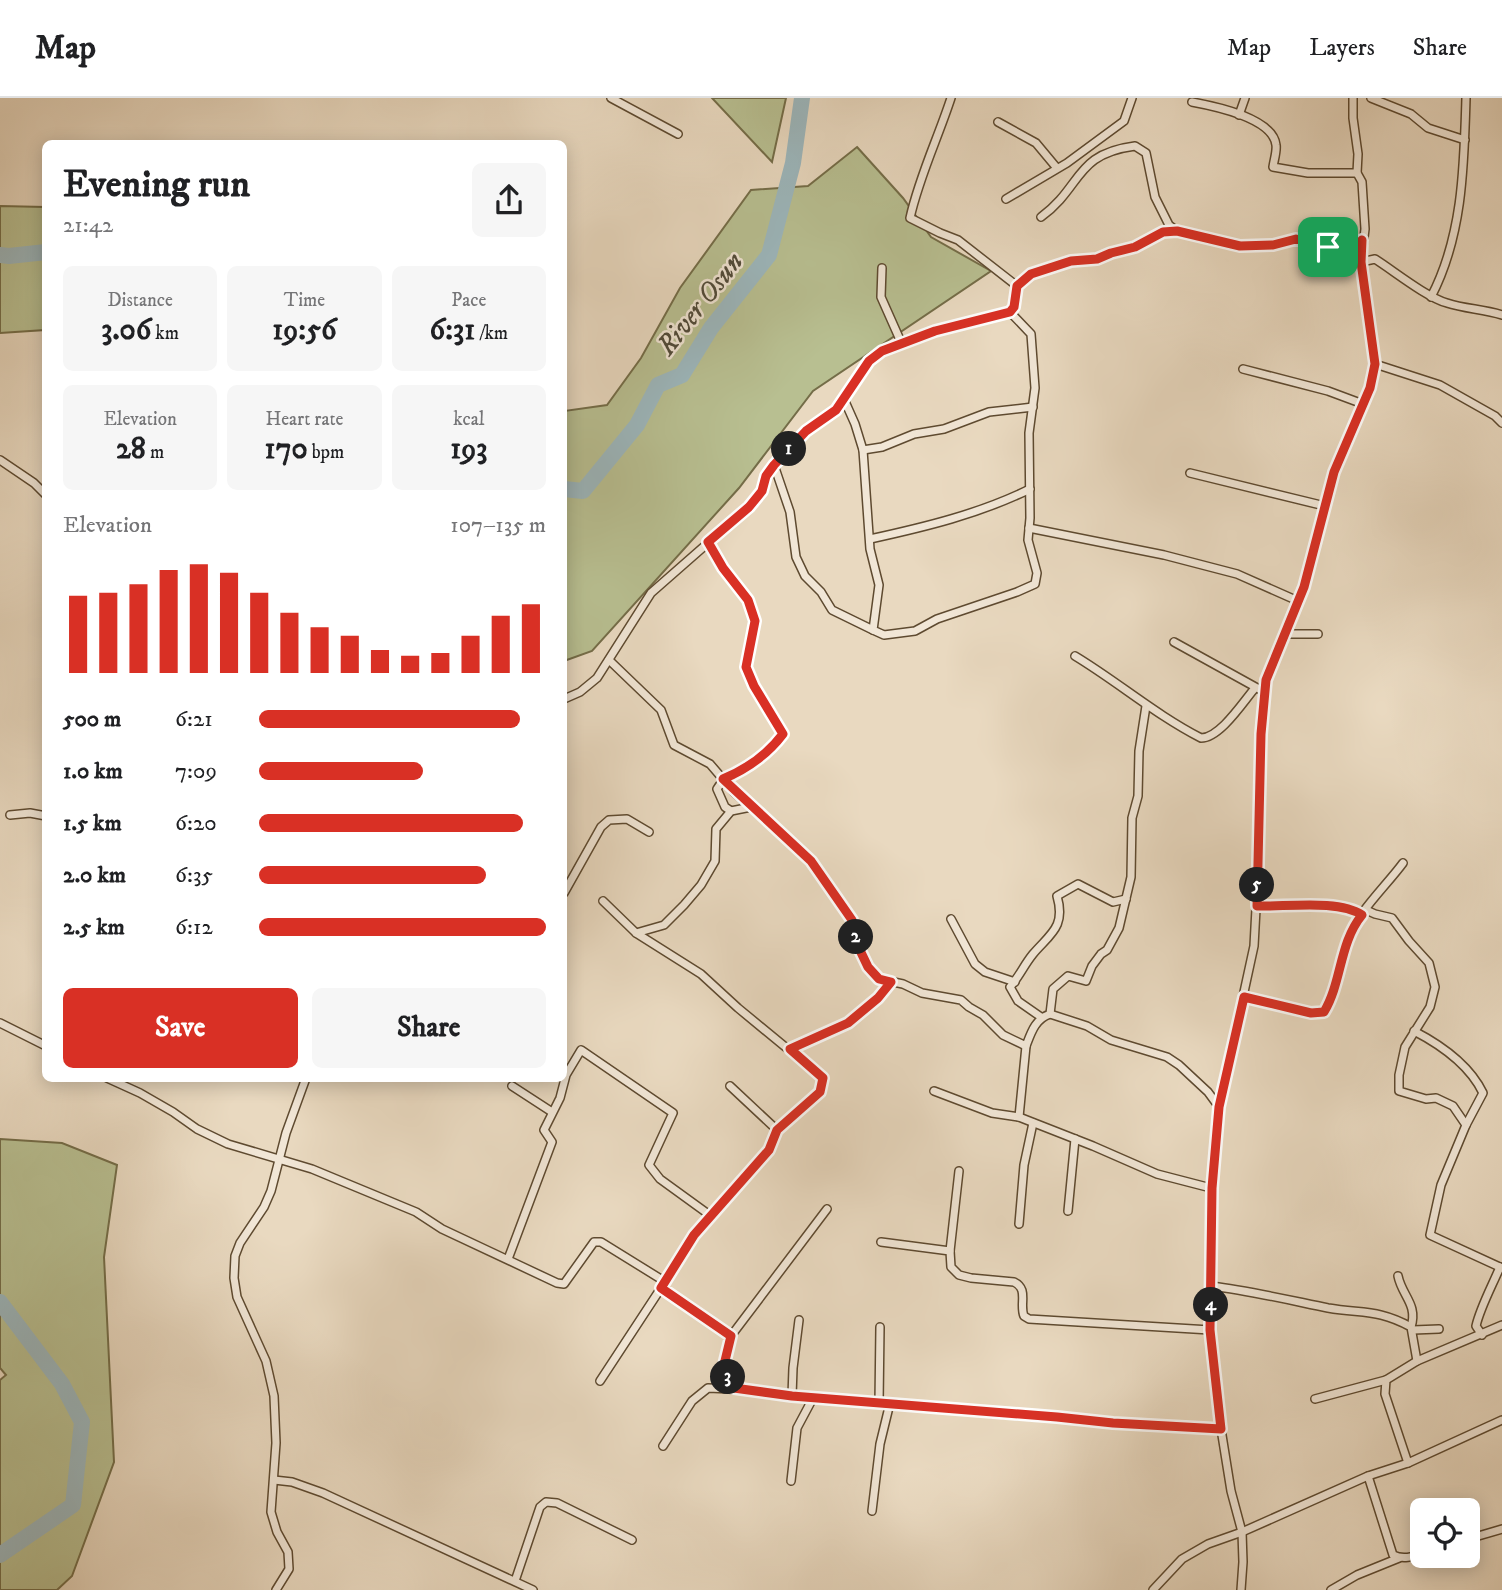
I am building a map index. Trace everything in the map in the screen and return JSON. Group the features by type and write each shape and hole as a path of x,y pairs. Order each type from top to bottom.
{"street":[{"path":"611,98 678,134"},
{"path":"951,98 934,149 916,189 911,218 958,240 1017,286"},
{"path":"1006,199 1056,167 1067,163 1124,121 1132,98"},
{"path":"1239,115 1245,98"},
{"path":"1241,1590 1242,1532 1231,1491 1221,1429 1210,1330 1212,1188 1219,1107 1254,946 1261,734 1265,690 1269,670 1298,601 1334,472 1370,388 1375,364 1361,262 1365,229 1362,183 1357,173 1353,98"},
{"path":"1371,98 1411,114 1428,128 1465,140"},
{"path":"1431,296 1441,276 1451,244 1462,184 1466,98"},
{"path":"1192,102 1229,110 1269,129 1276,145 1273,167 1308,173 1357,173"},
{"path":"998,122 1036,143 1056,167"},
{"path":"1041,217 1060,201 1086,165 1108,151 1135,146 1146,153 1155,197 1169,225 1177,231"},
{"path":"567,698 580,692 597,678 651,593 749,507 762,491 766,476 774,465 806,431 836,410 869,361 882,351 901,342 1010,312 1014,307 1017,286 1031,274 1071,261 1097,259 1135,247 1163,232 1177,231 1240,246 1273,245 1296,239 1328,247 1359,244 1362,240"},
{"path":"1361,251 1446,303 1502,315"},
{"path":"1361,262 1375,259"},
{"path":"882,268 881,297 901,342"},
{"path":"774,465 790,512 796,557 805,576 821,592 832,610 873,630 884,635 915,631 937,619 1035,584 1037,573 1031,556 1029,528 1029,433 1035,388 1031,334 1010,312"},
{"path":"1375,364 1440,385 1495,416 1502,423"},
{"path":"1243,369 1328,391 1363,404"},
{"path":"843,397 856,424 863,450 870,539 879,585 873,630"},
{"path":"863,450 882,447 914,434 944,429 989,412 1033,407"},
{"path":"0,460 42,491"},
{"path":"1189,473 1325,506"},
{"path":"870,539 921,528 974,512 1030,489"},
{"path":"1029,528 1164,555 1237,574 1298,601"},
{"path":"708,542 723,568 748,600 755,621 746,667 754,686 783,734 772,749 758,760 723,779 717,789 725,807 731,811"},
{"path":"1285,634 1318,634"},
{"path":"1174,642 1255,688 1265,690"},
{"path":"1075,656 1146,706 1201,738 1209,738 1223,726 1255,688"},
{"path":"609,660 662,710 674,745 710,764 751,807 811,861 852,920 856,942 868,967 879,979 903,984 922,993 961,1000 983,1015 1003,1035 1026,1046"},
{"path":"1050,1014 1053,989 1068,976 1086,981 1092,965 1107,950 1119,928 1131,877 1132,818 1138,796 1139,751 1146,706"},
{"path":"636,933 664,925 701,885 715,861 716,829 731,811 751,807"},
{"path":"10,815 30,813 42,815"},
{"path":"567,887 601,827 609,820 627,819 649,832"},
{"path":"1244,997 1311,1013 1324,1012 1331,1000 1353,925 1403,863"},
{"path":"567,874 572,877"},
{"path":"1041,1017 1018,1001 1010,987 1032,956 1056,931 1061,908 1057,896 1078,884 1113,902 1126,898"},
{"path":"600,1381 694,1235 769,1150 777,1130 820,1092 823,1078 701,974 636,933 603,901"},
{"path":"1257,906 1332,907 1392,918 1430,963 1435,987 1430,1007 1405,1047 1398,1091 1426,1100 1436,1098 1453,1106 1466,1125"},
{"path":"951,919 975,964 985,972 1015,982"},
{"path":"790,1049 848,1023 878,998 891,982"},
{"path":"1019,1117 1026,1046 1041,1017 1050,1014 1087,1026 1111,1040 1167,1057 1208,1092 1219,1107"},
{"path":"0,1023 42,1044"},
{"path":"1414,1031 1431,1040 1458,1061 1478,1082 1483,1093 1466,1125 1441,1185 1430,1235 1501,1268 1478,1314 1476,1326 1482,1335"},
{"path":"567,1073 581,1050 673,1113 649,1165 660,1179 711,1216"},
{"path":"116,1082 140,1093 218,1139 281,1158 416,1212 442,1229 557,1283 564,1284 588,1247 594,1242 601,1242 731,1336"},
{"path":"276,1590 289,1569 288,1552 277,1532 271,1512 276,1443 274,1396 267,1361 237,1297 235,1256 240,1243 264,1207 303,1082"},
{"path":"508,1259 552,1142 544,1130 560,1098 564,1082"},
{"path":"512,1086 552,1112"},
{"path":"730,1086 777,1130"},
{"path":"934,1091 992,1113 1019,1117 1157,1174 1212,1188"},
{"path":"1019,1224 1024,1165 1033,1123"},
{"path":"1068,1211 1074,1139"},
{"path":"959,1171 950,1251 951,1267 959,1275 1020,1285 1023,1291 1022,1311 1029,1319 1210,1330"},
{"path":"734,1388 723,1369 731,1336 827,1209"},
{"path":"881,1242 950,1251"},
{"path":"1398,1276 1400,1285 1412,1303 1412,1329 1417,1361"},
{"path":"1211,1286 1261,1293 1329,1308 1385,1314 1412,1329 1439,1329"},
{"path":"792,1396 799,1320"},
{"path":"1315,1399 1386,1380 1417,1361 1502,1325"},
{"path":"879,1404 880,1327"},
{"path":"1386,1380 1385,1394 1408,1463"},
{"path":"663,1446 698,1394 708,1388 734,1388 813,1398 1113,1423 1221,1429"},
{"path":"791,1481 797,1427 813,1398"},
{"path":"872,1511 880,1444 890,1404"},
{"path":"1153,1590 1182,1559 1209,1544 1368,1476 1408,1463 1502,1420"},
{"path":"1368,1476 1393,1555 1399,1558"},
{"path":"274,1480 292,1482 323,1493 533,1590"},
{"path":"515,1581 540,1507 546,1502 557,1503 632,1540"},
{"path":"1480,1535 1502,1529"},
{"path":"1331,1590 1357,1575 1399,1558 1410,1557"}],"green space":[{"path":"712,98 786,98 772,162"},
{"path":"857,147 903,198 931,237 991,271 813,391 739,488 592,651 567,660 567,411 607,405 641,358 680,288 751,190 808,186"},
{"path":"0,206 42,207 42,330 0,333"},
{"path":"0,1139 62,1143 117,1165 104,1257 114,1462 72,1576 57,1590 0,1590 0,1380 6,1375 0,1368"}],"waterway":[{"name":"River Osun","path":"567,489 583,491 637,425 658,385 682,375 711,328 769,255 793,163 802,98"},
{"name":"River Osun","path":"0,255 42,252"},
{"name":"River Osun","path":"0,1302 62,1384 82,1422 73,1505 0,1555"}],"route":[{"path":"1177,231 1240,246 1273,245 1296,239 1328,247 1359,244 1362,240 1361,262 1375,364 1370,388 1334,472 1304,587 1266,680 1261,734 1257,906 1332,907 1355,910 1362,915 1353,925 1331,1000 1324,1012 1311,1013 1244,997 1219,1107 1212,1188 1210,1330 1221,1429 879,1404 734,1388 723,1369 731,1336 661,1288 694,1235 769,1150 777,1130 820,1092 823,1078 790,1049 848,1023 878,998 891,982 879,979 868,967 856,942 852,920 811,861 723,779 758,760 772,749 783,734 754,686 746,667 755,621 748,600 723,568 708,542 749,507 762,491 766,476 774,465 806,431 836,410 869,361 901,342 1010,312 1014,307 1017,286 1031,274 1071,261 1097,259 1135,247 1163,232 1177,231"}]}
